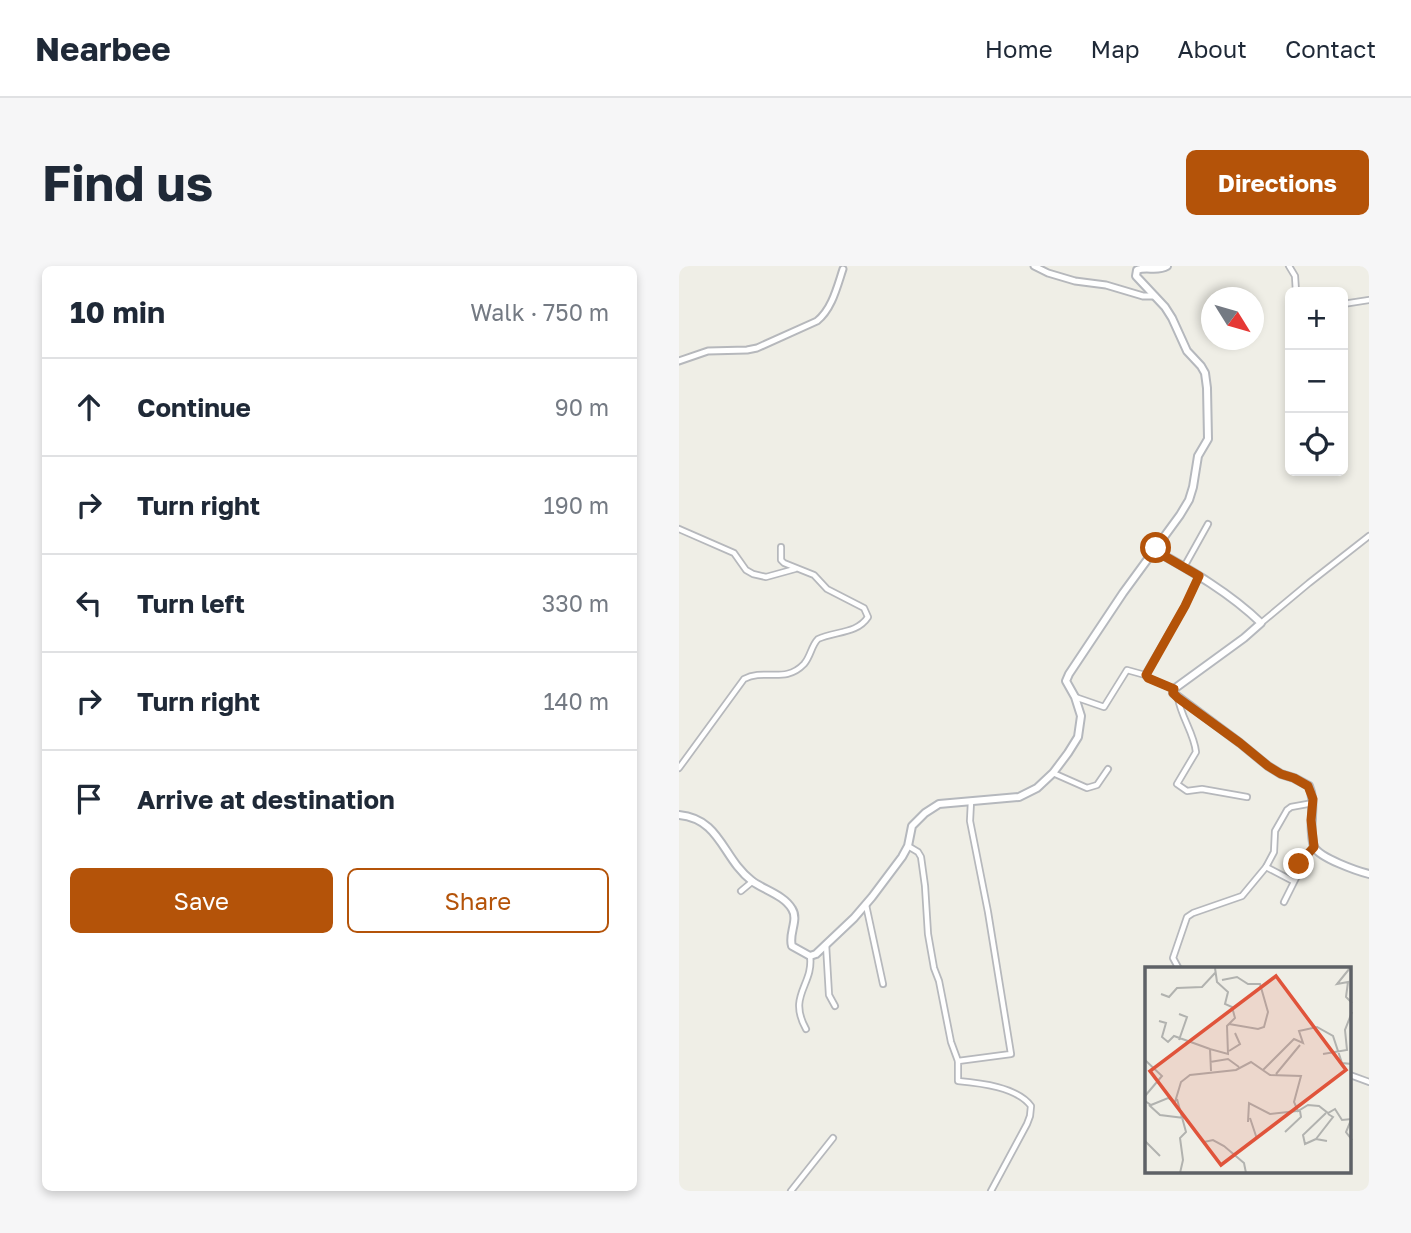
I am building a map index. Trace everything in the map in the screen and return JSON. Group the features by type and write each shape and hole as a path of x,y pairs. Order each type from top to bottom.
{"main road":[{"path":"679,815 693,816 713,829 739,870 792,907 795,916 792,946 810,956 866,905 892,872 908,846 912,826 925,813 939,804 1019,797 1037,788 1053,774 1078,737 1081,716 1066,681 1069,674 1180,515 1193,487 1198,456 1208,439 1205,373 1187,351 1172,317 1157,296 1136,276 1136,268 1167,266"},
{"path":"1154,550 1199,576 1261,623 1174,689 1173,693 1268,766 1308,786 1313,803 1311,820 1314,847 1343,866 1369,874"}],"street":[{"path":"1034,266 1076,281 1106,285 1143,296 1157,296"},
{"path":"1289,266 1295,276 1296,287"},
{"path":"679,360 708,351 757,348 817,321 824,316 843,269"},
{"path":"1348,303 1369,300"},
{"path":"1184,567 1208,524"},
{"path":"679,530 734,553 746,570 753,574 767,577 796,569"},
{"path":"1261,623 1369,536"},
{"path":"679,768 744,679 753,674 790,674 803,665 818,639 857,628 867,617 864,608 827,589 814,575 784,563 781,560 781,547"},
{"path":"1146,675 1199,576"},
{"path":"1075,697 1104,707 1127,670 1146,675 1174,689"},
{"path":"1178,698 1196,752 1177,785 1187,792 1202,789 1247,797"},
{"path":"1053,774 1087,788 1097,785 1108,769"},
{"path":"958,1061 1011,1054 970,821 971,801"},
{"path":"1178,967 1173,958 1187,917 1242,895 1275,852 1275,831 1287,810 1313,803"},
{"path":"908,846 921,857 928,934 951,1042 958,1061 957,1081 983,1083 1018,1094 1031,1106 1027,1124 991,1191"},
{"path":"1284,902 1297,876 1299,864 1314,847"},
{"path":"1266,867 1293,881"},
{"path":"741,891 753,881"},
{"path":"866,905 883,984"},
{"path":"826,943 829,995 835,1006"},
{"path":"806,1029 800,1018 799,1003 811,965 810,956"},
{"path":"1352,1076 1369,1082"},
{"path":"791,1191 833,1138"}],"route":[{"path":"1156,548 1154,550 1199,576 1146,675 1174,689 1173,693 1178,698 1268,766 1308,786 1313,799 1311,820 1314,847 1299,864"}]}
